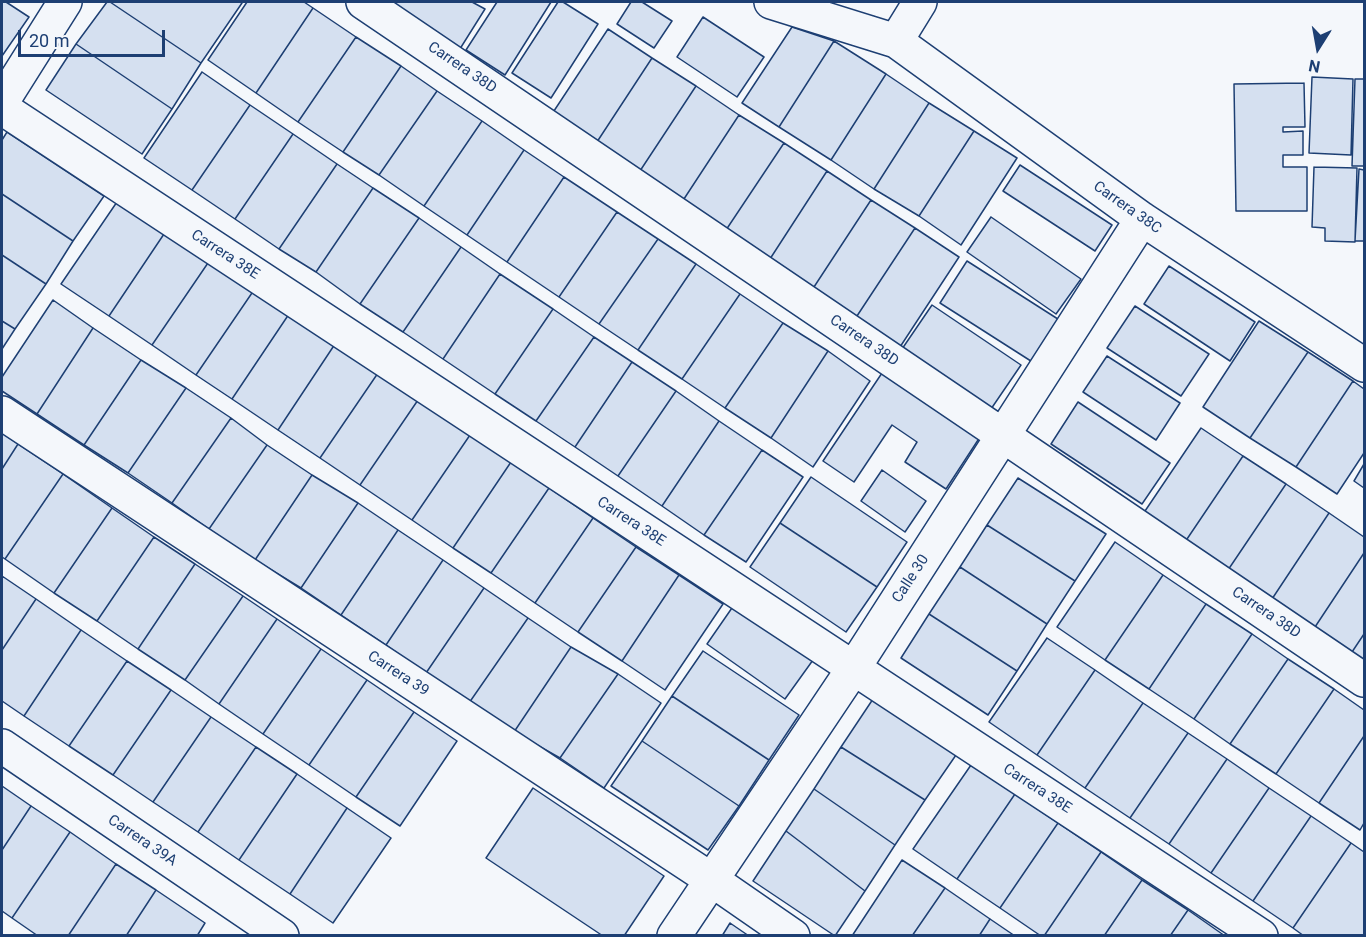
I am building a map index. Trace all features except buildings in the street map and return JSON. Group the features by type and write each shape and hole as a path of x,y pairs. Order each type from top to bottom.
{"street":[{"path":"2,102 65,2"},
{"name":"Carrera 38D","path":"363,2 1365,680"},
{"name":"Carrera 38C","path":"771,2 896,41 1142,219 1365,364"},
{"path":"896,41 920,2"},
{"name":"Carrera 38E","path":"2,108 1261,936"},
{"name":"Calle 30","path":"674,936 853,669 1142,219"},
{"name":"Carrera 39","path":"2,413 712,880 793,936"},
{"name":"Carrera 39A","path":"2,746 282,936"}]}
